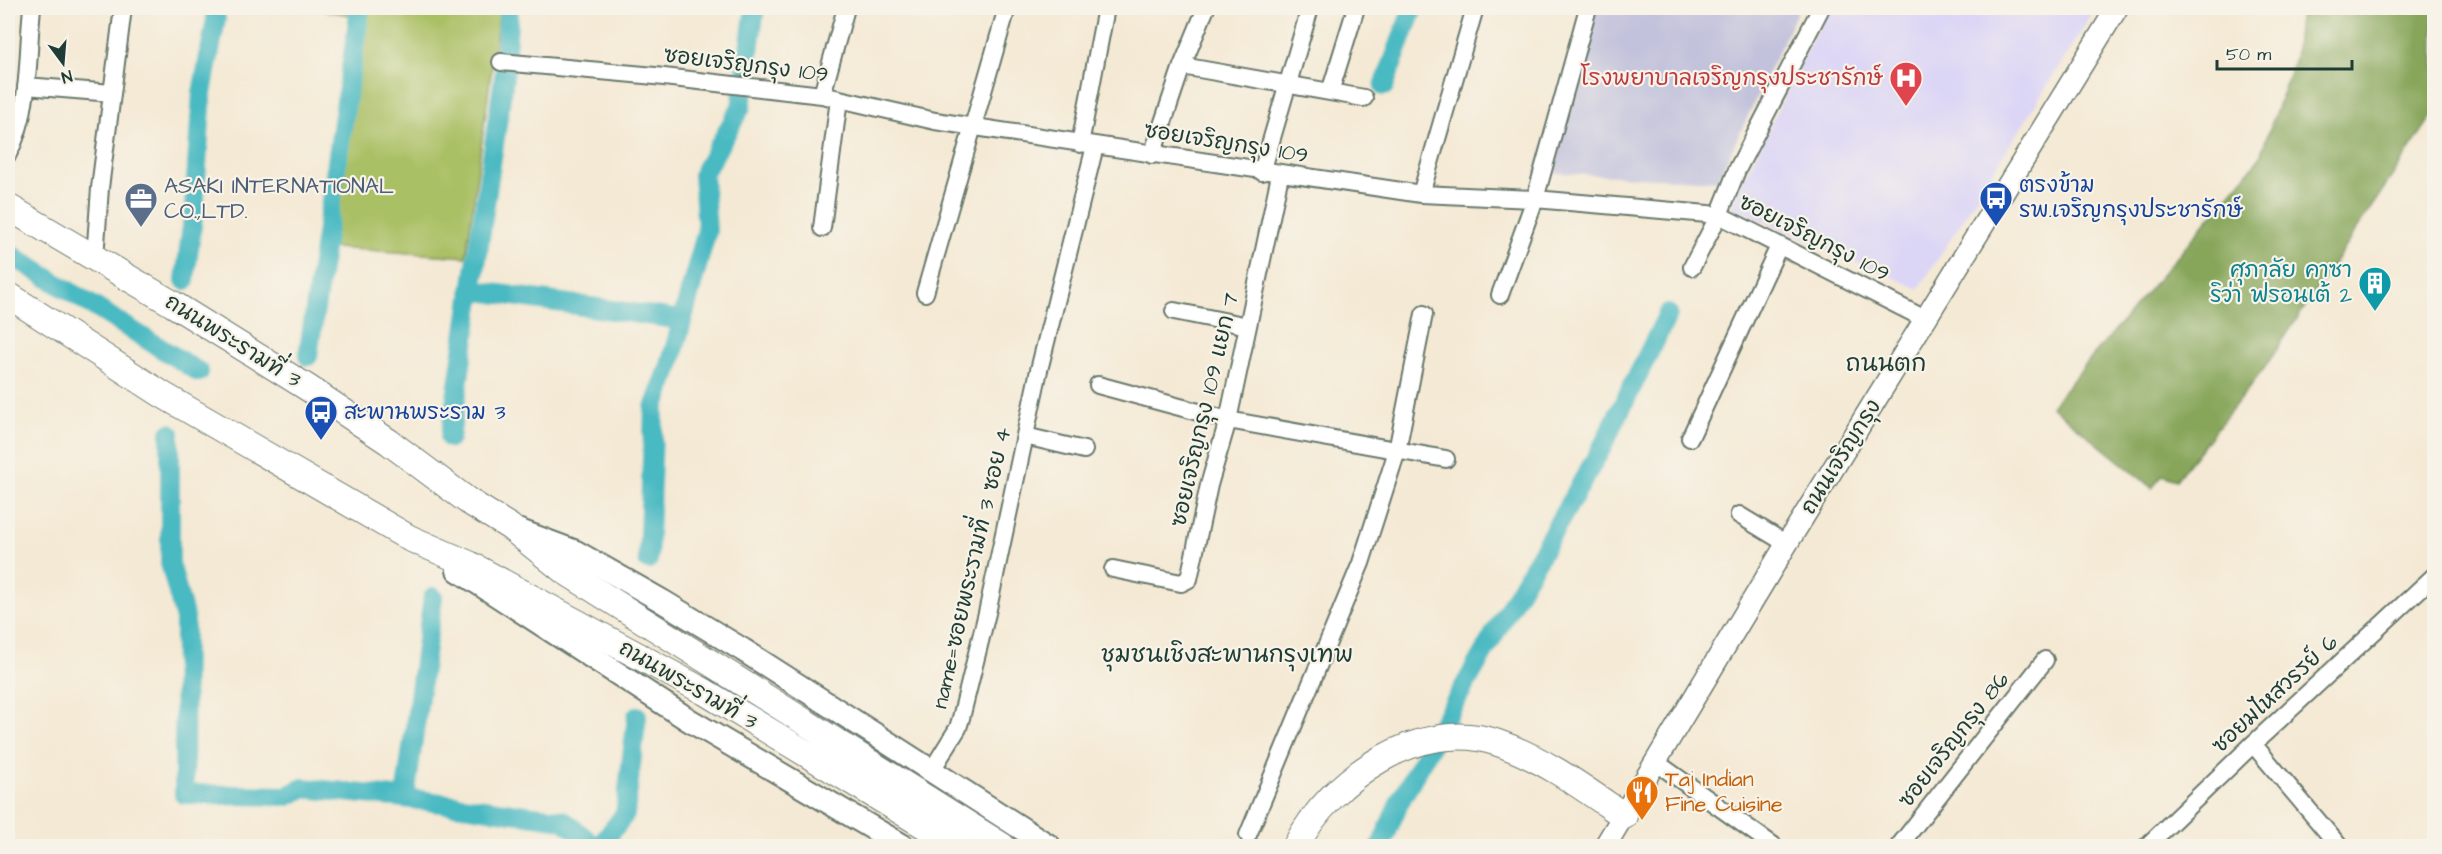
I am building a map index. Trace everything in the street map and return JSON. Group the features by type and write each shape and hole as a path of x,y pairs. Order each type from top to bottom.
{"main road":[{"name":"ถนนพระรามที่ 3","path":"8,207 173,304 308,388 389,442 468,501 510,527 563,570 1002,846"},
{"name":"ถนนพระรามที่ 3","path":"8,295 163,395 409,538 689,720 903,846"},
{"name":"ถนนพระรามที่ 3","path":"510,527 576,552 662,601 1049,846"},
{"name":"ถนนพระรามที่ 3","path":"409,538 469,564 705,692 958,846"},
{"path":"1296,846 1304,831 1331,797 1346,782 1373,764 1401,750 1424,743 1468,737 1497,742 1522,752 1588,791 1624,816"}],"street":[{"path":"8,154 26,86 32,8"},
{"path":"95,258 100,188 123,8"},
{"path":"822,95 846,8"},
{"path":"925,293 1006,8"},
{"name":"name=ซอยพระรามที่ 3 ซอย 4","path":"932,770 958,728 987,613 1088,145 1106,8"},
{"path":"1152,155 1182,66 1206,8"},
{"path":"1262,172 1310,8"},
{"path":"1330,92 1356,8"},
{"path":"1421,194 1474,8"},
{"path":"1500,295 1535,199 1588,8"},
{"path":"1692,267 1719,215 1737,170 1821,8"},
{"name":"ถนนเจริญกรุง","path":"1605,846 1787,544 2117,8"},
{"name":"ซอยเจริญกรุง 109","path":"501,62 822,95 935,121 1280,175 1421,194 1535,199 1719,215 1925,319"},
{"path":"1182,66 1364,98"},
{"path":"26,86 112,93"},
{"path":"822,228 839,99"},
{"name":"ซอยเจริญกรุง 109 แยก 7","path":"1113,569 1182,583 1189,579 1209,485 1228,420 1280,175"},
{"path":"1690,438 1779,246"},
{"path":"1174,311 1248,326"},
{"path":"1248,835 1361,563 1397,451 1424,314"},
{"path":"1098,385 1228,420 1446,459"},
{"path":"1025,436 1084,450"},
{"path":"1739,515 1787,544"},
{"name":"ซอยมไหสวรรย์ 6","path":"2147,846 2434,576"},
{"name":"ซอยเจริญกรุง 86","path":"1899,846 2045,660"},
{"path":"2253,744 2339,846"},
{"path":"1657,763 1774,846"}],"shaded area":[{"path":"1588,8 1799,8 1717,181 1535,172"},
{"name":"โรงพยาบาลเจริญกรุงประชารักษ์","path":"1828,8 2096,8 1919,289 1730,207"}],"green space":[{"path":"307,8 500,8 466,257 322,247 357,16"},
{"path":"2300,8 2434,8 2434,113 2263,370 2176,480 2163,475 2152,488 2051,406 2259,159 2295,58"}],"waterway":[{"path":"185,280 194,209 202,93 216,19 214,8"},
{"path":"308,356 360,8"},
{"path":"506,50 509,8"},
{"path":"648,560 654,408 670,365 707,230 703,174 741,107 755,8"},
{"path":"1384,86 1413,8"},
{"path":"450,438 505,71"},
{"path":"8,253 199,372"},
{"path":"471,290 682,320"},
{"path":"1381,846 1398,805 1440,728 1600,451 1668,314"},
{"path":"170,433 170,563 185,619 184,794 287,796 303,788 405,798"},
{"path":"433,597 405,798 563,820 595,846"},
{"path":"600,846 625,814 637,716"}],"place":[{"name":"โรงพยาบาลเจริญกรุงประชารักษ์","path":"1906,107"},
{"name":"ตรงข้าม รพ.เจริญกรุงประชารักษ์","path":"1996,227"},
{"name":"ASAKI INTERNATIONAL CO.,LTD.","path":"141,228"},
{"name":"ศุภาลัย คาซา ริว่า ฟรอนเต้ 2","path":"2375,312"},
{"name":"สะพานพระราม 3","path":"321,441"},
{"name":"Taj Indian Fine Cuisine","path":"1642,821"}],"district":[{"name":"ถนนตก","path":"1886,364"},
{"name":"ชุมชนเชิงสะพานกรุงเทพ","path":"1227,655"}]}
